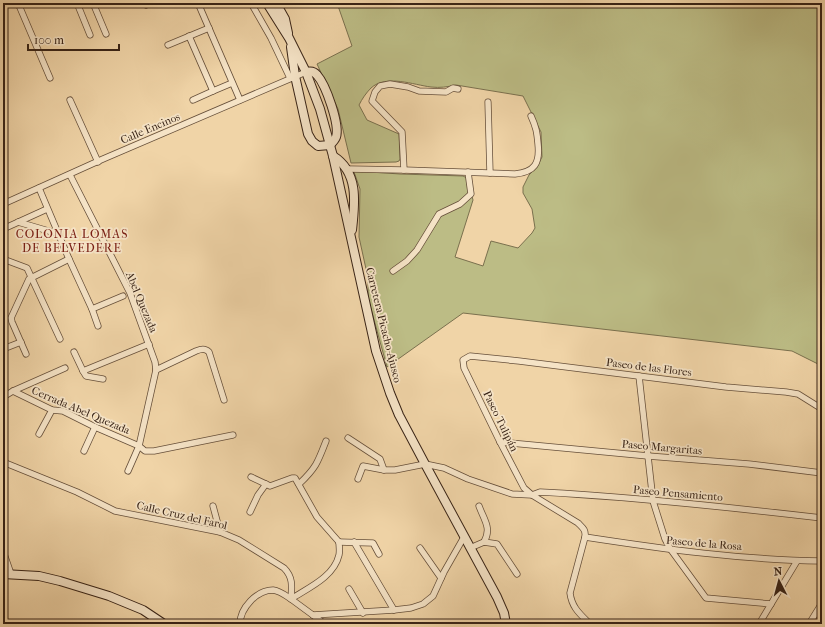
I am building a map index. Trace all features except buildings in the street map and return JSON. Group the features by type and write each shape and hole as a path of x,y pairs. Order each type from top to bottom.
{"main road":[{"name":"Carretera Picacho-Ajusco","path":"267,3 290,38 306,72 320,109 333,156 369,320 383,375 399,415 424,464 497,597 504,613 506,624"},
{"name":"Carretera Picacho-Ajusco","path":"276,3 285,19 290,38"},
{"path":"290,38 293,77 308,134 312,141 318,146 330,145 336,138 336,128 332,106 327,93 316,74 311,71 306,72"},
{"path":"333,156 348,169 354,186 351,238"},
{"path":"7,574 39,576 109,596 143,610 164,624"}],"street":[{"path":"18,3 50,78"},
{"path":"77,3 90,35"},
{"path":"93,3 106,34"},
{"path":"198,3 240,100"},
{"path":"251,3 293,77"},
{"path":"168,45 209,28"},
{"path":"189,36 213,91"},
{"name":"Calle Encinos","path":"3,204 40,191 98,162 306,72"},
{"path":"193,100 232,83"},
{"path":"404,170 402,132 372,101 375,92 380,86 390,84 408,87 419,91 446,92 454,88 458,89"},
{"path":"70,100 98,162"},
{"path":"488,102 490,173"},
{"path":"348,169 515,174 524,173 533,168 538,161 539,150 537,128 531,116"},
{"path":"394,271 407,261 417,250 439,214 460,204 471,194 468,172"},
{"name":"Abel Quezada","path":"70,175 130,293 155,362 156,370 139,446 128,471"},
{"path":"40,191 98,326"},
{"path":"3,228 47,209"},
{"path":"18,222 58,234"},
{"path":"3,259 27,268 60,339"},
{"path":"26,354 12,322 12,318 29,279 69,259"},
{"path":"92,310 122,296"},
{"path":"3,349 21,342"},
{"path":"83,371 149,344"},
{"path":"156,370 196,351 206,349 209,352 224,400"},
{"path":"74,352 86,376 103,379"},
{"name":"Paseo de las Flores","path":"470,356 726,387 786,392 798,394 822,409"},
{"name":"Paseo Tulipán","path":"470,356 463,360 464,368 524,488 532,495"},
{"path":"3,398 13,391 65,368"},
{"path":"638,376 653,501 665,538 671,550 706,598 771,604"},
{"name":"Cerrada Abel Quezada","path":"13,391 52,410 63,411 139,446 145,451 154,451 233,435"},
{"path":"40,434 52,410"},
{"path":"84,451 95,427"},
{"path":"348,438 380,459 384,470"},
{"path":"299,484 316,466 326,441"},
{"name":"Paseo Margaritas","path":"500,442 749,464 822,473"},
{"name":"Calle Cruz del Farol","path":"3,462 77,492 115,511 220,532 239,540 284,568 289,573 292,582 291,598"},
{"path":"358,478 362,466 384,470 395,470 424,464"},
{"name":"Paseo Pensamiento","path":"424,464 444,468 468,479 512,494 532,495 540,492 602,496 708,505 822,518"},
{"path":"251,477 270,486 296,478 317,517 339,542 339,554 337,561 329,574 291,598"},
{"path":"250,512 258,494 266,484"},
{"path":"532,495 578,523 586,533 570,593 571,602 576,611 590,624"},
{"path":"213,506 220,532"},
{"path":"479,506 488,530 488,535 484,542"},
{"path":"313,615 394,610 411,608 423,604 433,596 441,578 464,537"},
{"name":"Paseo de la Rosa","path":"585,537 671,550 796,561 822,561"},
{"path":"339,542 373,543 379,554"},
{"path":"354,542 394,610"},
{"path":"470,548 484,542 497,544 517,574"},
{"path":"420,548 441,578"},
{"path":"3,551 7,574"},
{"path":"759,624 796,561"},
{"path":"349,589 363,613"},
{"path":"240,624 241,615 250,602 262,593 274,590 282,592 325,624"},
{"path":"809,624 822,602"}],"green space":[{"path":"337,3 822,3 822,366 792,351 463,313 387,367 368,298 368,278 359,237 360,189 354,172 463,176 467,178 473,200 455,257 483,266 491,241 518,248 535,228 532,209 523,193 523,187 529,175 537,167 542,157 541,132 523,96 456,85 434,87 392,81 384,82 371,88 359,105 367,120 399,134 400,159 396,162 351,163 338,109 317,64 352,46"}],"district":[{"name":"COLONIA LOMAS DE BELVEDERE","path":"72,241"}]}
